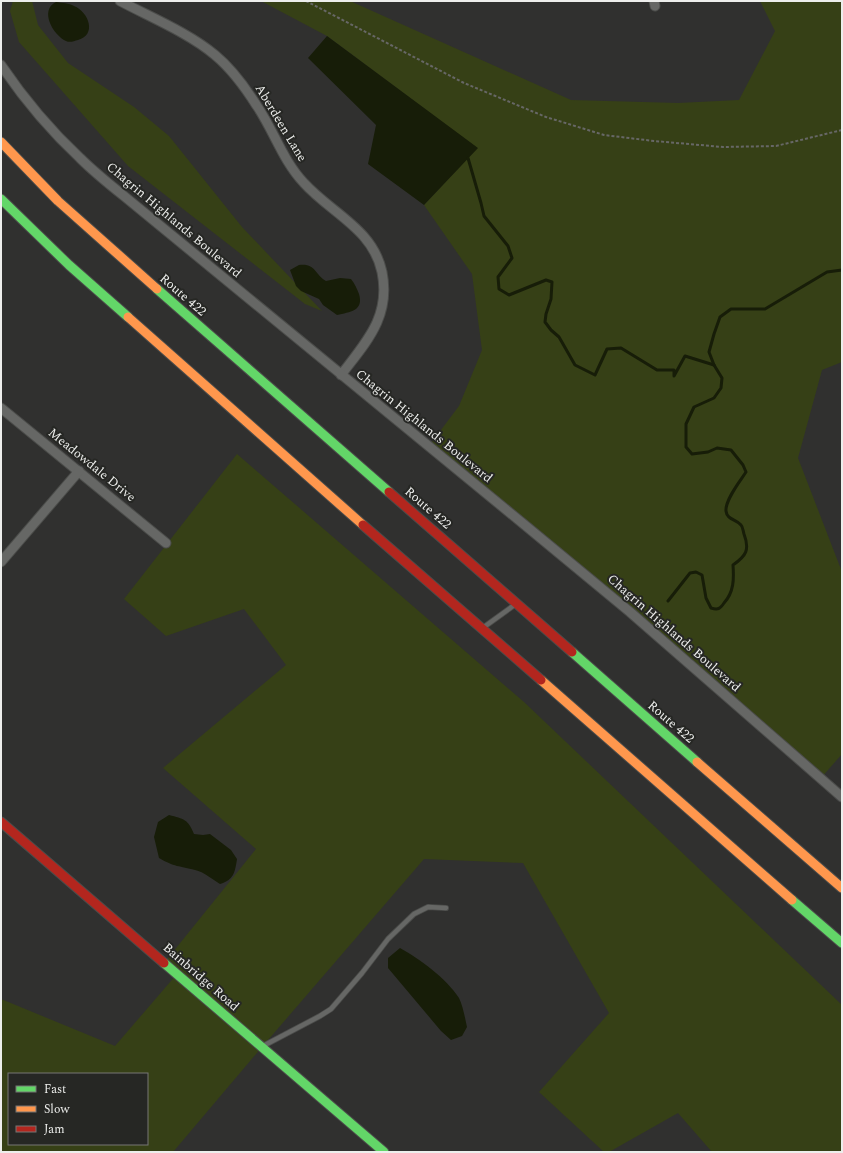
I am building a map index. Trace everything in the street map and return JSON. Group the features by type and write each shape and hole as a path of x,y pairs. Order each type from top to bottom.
{"main road":[{"name":"Route 422","path":"1,142 17,160 91,230 190,319 315,426 698,764 842,888"},
{"path":"1,199 69,265 431,585 842,943"},
{"name":"Bainbridge Road","path":"1,822 384,1152"}],"street":[{"name":"Aberdeen Lane","path":"120,1 198,42 216,55 236,76 258,106 287,161 304,183 356,227 372,247 382,272 384,301 378,323 364,345 341,375"},
{"name":"Chagrin Highlands Boulevard","path":"1,65 45,122 80,158 130,201 630,612 842,797"},
{"name":"Meadowdale Drive","path":"1,408 166,543"},
{"path":"1,562 78,471"}],"lane":[{"path":"482,628 516,603"},
{"path":"262,1047 331,1009 362,973 388,939 414,914 428,907 446,908"}],"path":[{"path":"306,1 464,83 546,117 604,135 723,147 776,146 842,130"}],"green space":[{"path":"13,1 32,1 38,25 68,63 134,107 169,136 242,227 322,311 305,304 128,166 19,42 10,11"},
{"path":"261,1 350,1 571,100 678,103 739,100 775,31 760,1 842,1 842,362 822,370 798,458 842,572 842,754 821,778 429,446 459,406 482,350 472,274 424,205 477,148 327,36"},
{"path":"237,454 524,702 842,1005 842,1152 712,1152 678,1113 609,1152 604,1152 539,1092 609,1013 523,863 424,859 173,1152 1,1152 1,999 115,1046 177,974 164,963 256,849 163,768 286,665 244,609 166,636 124,599"}],"shaded area":[{"path":"56,2 72,5 84,13 89,23 89,29 88,33 84,37 69,42 57,34 48,16 51,6"},
{"path":"327,36 478,148 424,205 368,164 376,125 308,58"},
{"path":"299,265 312,267 326,281 340,278 351,279 359,294 360,304 358,307 351,312 337,315 323,305 319,299 301,291 296,286 290,270"},
{"path":"169,815 185,820 190,825 194,834 210,834 231,850 237,859 231,878 220,884 202,872 173,865 159,858 154,837 158,822"},
{"path":"400,948 440,976 459,998 467,1027 462,1036 451,1040 441,1031 388,968 388,958"}],"waterway":[{"path":"468,158 484,216 508,246 512,258 498,277 499,289 509,295 546,280 552,282 551,299 545,322 559,337 575,365 595,375 607,349 621,348 657,370 674,370 674,376 685,356 714,365"},
{"path":"668,601 690,573 696,572 702,575 706,598 711,608 720,608 732,590 733,565 741,559 747,548 742,526 730,518 726,511 730,496 746,472 743,465 731,450 717,448 708,452 692,454 686,447 686,424 694,407 714,398 721,388 722,378 714,365 709,352 720,317 731,309 765,309 827,272 842,270"}],"traffic: fast":[{"path":"1,199 69,265 128,317"},
{"path":"157,289 389,492"},
{"path":"572,652 697,762"},
{"path":"792,900 842,943"},
{"path":"164,963 384,1152"}],"traffic: slow":[{"path":"1,142 58,201 157,289"},
{"path":"128,317 363,525"},
{"path":"541,680 792,900"},
{"path":"697,762 842,888"}],"traffic: jam":[{"path":"389,492 572,652"},
{"path":"363,525 541,680"},
{"path":"1,822 164,963"}]}
